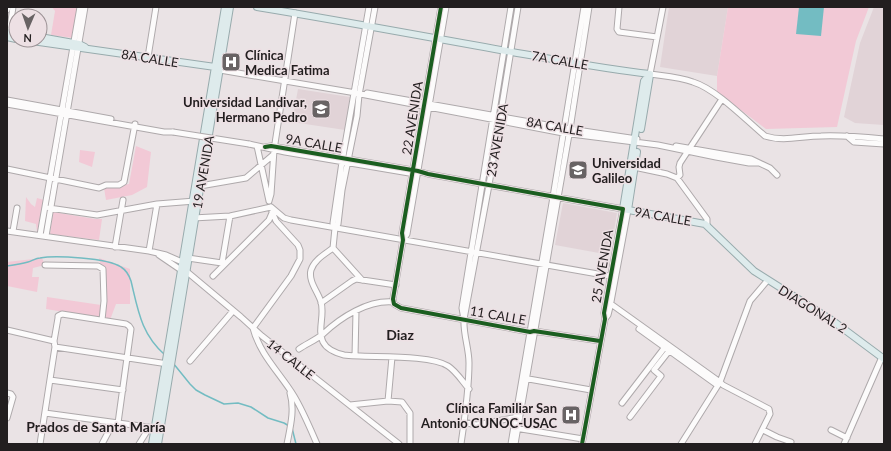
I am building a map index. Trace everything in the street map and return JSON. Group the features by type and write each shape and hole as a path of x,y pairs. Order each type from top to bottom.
{"main road":[{"name":"19 AVENIDA","path":"195,201 200,186 225,7"},
{"name":"19 AVENIDA","path":"169,363 174,350 184,271 182,262 192,218 217,69 230,7"},
{"name":"7A CALLE","path":"257,7 368,25 612,70 650,74"},
{"name":"8A CALLE","path":"48,39 86,48 217,69"},
{"name":"8A CALLE","path":"48,43 77,46"},
{"name":"25 AVENIDA","path":"625,209 634,167 644,81 650,74"},
{"name":"25 AVENIDA","path":"625,209 637,141"},
{"name":"9A CALLE","path":"625,209 698,222 707,225 742,259"},
{"name":"19 AVENIDA","path":"169,363 169,344 188,258 192,218"},
{"name":"DIAGONAL 2","path":"742,259 767,281 833,321 883,358"},
{"path":"152,444 152,428 169,363"},
{"path":"158,444 169,363"}],"street":[{"path":"77,46 80,7"},
{"path":"43,236 85,7"},
{"path":"146,57 154,7"},
{"path":"369,7 368,25 342,160 333,223 335,228 333,248 320,258 311,270 312,281 321,303 321,335 325,345 334,352 355,356 424,360 444,364 452,369 469,389"},
{"path":"368,25 375,7"},
{"name":"22 AVENIDA","path":"438,39 441,7"},
{"name":"22 AVENIDA","path":"394,303 403,240 407,234 426,106 438,39 446,7"},
{"name":"23 AVENIDA","path":"462,444 469,389 469,360 462,308 473,252 489,185 500,119 512,7"},
{"name":"23 AVENIDA","path":"473,252 493,118 518,7"},
{"path":"578,64 584,7"},
{"path":"515,444 517,417 589,7"},
{"path":"619,7 617,29 619,32 657,37"},
{"name":"25 AVENIDA","path":"650,74 663,7"},
{"path":"269,201 272,186 273,149 294,13"},
{"name":"8A CALLE","path":"217,69 567,131 637,141 728,157 749,163 759,163 770,168 777,175"},
{"name":"7A CALLE","path":"650,74 693,82 710,90 765,136 774,139 821,136 847,136 884,139"},
{"path":"335,228 338,224 342,190 357,116 356,93"},
{"path":"679,180 680,165 722,99"},
{"path":"7,100 65,112"},
{"path":"7,104 65,112"},
{"name":"9A CALLE","path":"65,112 172,132 428,174 625,209"},
{"path":"7,169 99,188 105,185 121,184 125,180 127,160 135,125"},
{"name":"7A CALLE","path":"847,136 854,142 884,144"},
{"path":"213,276 223,264 272,216 258,146"},
{"path":"200,186 246,178 261,164 273,149"},
{"path":"634,167 667,174 679,180 707,218 707,225"},
{"path":"115,247 123,200"},
{"path":"48,208 97,215 157,204 195,201"},
{"path":"149,251 157,204"},
{"path":"10,231 17,208"},
{"name":"25 AVENIDA","path":"582,441 625,209"},
{"path":"271,210 288,219 613,276"},
{"path":"271,210 276,221 298,244 300,250 300,260 292,276 253,328 260,347 295,397 318,444"},
{"name":"19 AVENIDA","path":"192,218 230,216 271,210"},
{"path":"223,264 230,216"},
{"name":"14 CALLE","path":"10,231 149,251 166,255 182,262"},
{"path":"333,248 362,280"},
{"name":"14 CALLE","path":"157,253 184,271 262,336 399,444"},
{"path":"188,258 223,264"},
{"path":"45,265 71,264 101,267 103,269 104,300 102,320"},
{"path":"321,303 356,279 396,285"},
{"path":"681,444 719,384 750,301 767,281"},
{"name":"11 CALLE","path":"299,348 356,311 380,303 394,303 399,308 600,342"},
{"path":"608,305 719,384"},
{"path":"608,305 667,349 719,384 767,407 770,414 764,430 755,444"},
{"path":"190,361 233,311"},
{"path":"355,356 356,311"},
{"path":"40,444 58,318 60,315 65,314 126,324 130,327 131,331 118,423 111,428 102,444"},
{"path":"7,330 54,341"},
{"path":"55,347 169,363"},
{"path":"622,403 667,349"},
{"path":"630,417 661,376 654,370 667,349"},
{"path":"388,401 392,357"},
{"path":"844,444 883,358"},
{"path":"524,378 591,390"},
{"path":"50,380 123,390"},
{"path":"286,385 291,399 291,417 287,442"},
{"path":"7,393 13,396 7,418"},
{"path":"350,405 388,401 402,402 407,407 410,415 410,444"},
{"path":"45,412 152,428"},
{"path":"464,422 476,425 517,417"},
{"path":"139,444 152,428"},
{"path":"516,428 582,441"},
{"path":"511,444 516,428"},
{"path":"764,430 773,436 791,442"},
{"path":"831,430 847,438"}],"shaded area":[{"path":"52,7 77,7 73,38 51,35 55,11"},
{"path":"669,7 728,7 717,76 660,67"},
{"path":"728,7 869,7 856,41 837,127 766,129 717,92 717,76"},
{"path":"874,7 884,7 884,125 855,123 844,117 860,43"},
{"name":"Universidad Landivar, Hermano Pedro","path":"298,89 350,97 345,130 292,122"},
{"path":"136,146 151,152 147,187 132,195 106,200 104,188 129,184"},
{"path":"80,150 95,152 92,167 79,162"},
{"path":"26,197 35,207 37,198 44,200 41,230 37,232 36,224 25,221"},
{"path":"563,203 617,213 610,255 555,245"},
{"path":"53,212 102,219 99,240 50,234"},
{"path":"42,258 45,265 33,268 32,277 39,277 37,292 7,286 7,262"},
{"path":"99,258 130,269 130,304 116,304 110,320 104,317 107,301"},
{"path":"47,297 101,305 100,318 46,309"}],"water":[{"path":"799,7 824,7 821,36 796,34"}],"waterway":[{"path":"7,266 25,263 38,258 57,257 94,259 105,261 121,267 126,271 130,279 139,312 146,330 157,347 165,355"},
{"path":"173,363 190,384 196,390 205,395 224,404 238,403 251,407 268,418 289,426"},
{"path":"292,428 296,444"}],"cycle path":[{"path":"441,7 402,233 403,240 393,299 394,304 401,308 530,332 534,331 600,341"},
{"path":"265,147 271,146 418,171 623,209 582,444"}],"place":[{"name":"Clínica Medica Fatima","path":"231,62"},
{"name":"Universidad Landivar, Hermano Pedro","path":"321,109"},
{"name":"Universidad Galileo","path":"578,170"},
{"name":"Clínica Familiar San Antonio CUNOC-USAC","path":"571,415"}],"district":[{"name":"Diaz","path":"400,334"},
{"name":"Prados de Santa María","path":"96,426"}]}
